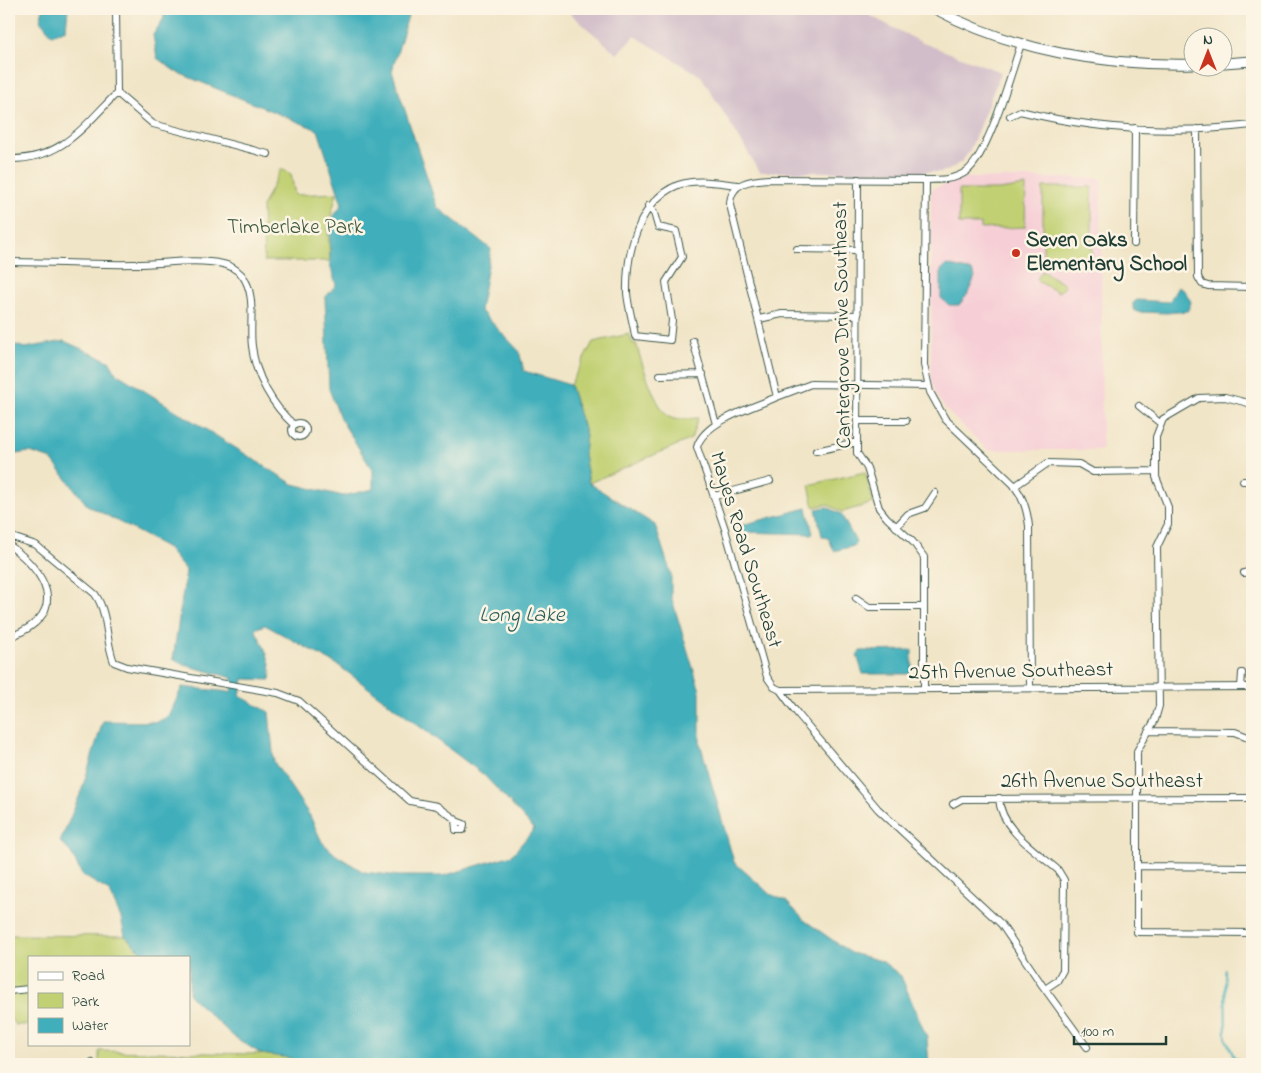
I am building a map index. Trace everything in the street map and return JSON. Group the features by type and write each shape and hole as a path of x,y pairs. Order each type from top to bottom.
{"street":[{"path":"9,159 34,157 56,150 78,132 117,92 116,9"},
{"path":"935,9 977,30 1021,44 1110,61 1184,64"},
{"path":"648,206 654,213 658,227 676,231 682,257 666,282 672,320 670,340 635,336 627,294 629,264 640,221 648,206 678,185 695,181 738,185 746,181 763,179 945,180 958,176 975,163 998,110 1021,44"},
{"path":"1234,62 1252,61"},
{"path":"117,92 153,124 268,154"},
{"path":"1010,116 1020,111 1099,124 1176,131 1252,125"},
{"path":"1134,244 1136,128"},
{"path":"1197,129 1198,277 1202,284 1252,287"},
{"name":"Cantergrove Drive Southeast","path":"858,179 858,453 866,468 879,508 913,542 924,557 924,689"},
{"path":"926,180 924,365 928,386 934,403 946,419 1015,486 1022,495 1028,512 1030,688"},
{"path":"738,185 730,199 730,206 777,397"},
{"path":"797,249 858,250"},
{"path":"9,262 116,264 210,262 230,267 241,275 248,288 252,346 261,378 276,405 294,425"},
{"path":"759,319 782,314 858,315"},
{"path":"694,341 716,424"},
{"path":"660,376 703,374"},
{"name":"Mayes Road Southeast","path":"928,386 811,384 716,424 699,439 697,447 715,496 763,668 774,687 780,690 805,724 878,809 999,921 1087,1047"},
{"path":"1252,404 1225,397 1199,398 1163,419 1160,423 1156,437 1156,477 1168,507 1168,524 1157,547 1159,706 1155,720 1137,751 1137,932 1252,933"},
{"path":"1139,406 1160,423"},
{"path":"857,421 906,421"},
{"path":"816,451 857,442"},
{"path":"1015,486 1048,463 1079,464 1093,472 1156,471"},
{"path":"1242,480 1252,480"},
{"path":"715,496 770,481"},
{"path":"896,526 908,514 925,508 935,493"},
{"path":"9,536 36,545 95,594 101,602 108,646 114,662 127,667 287,695 299,701 410,801 437,806 456,821"},
{"path":"9,545 42,578 46,587 47,599 44,611 34,624 14,635 9,634"},
{"path":"1244,573 1252,571"},
{"path":"856,598 869,608 924,607"},
{"path":"1241,687 1242,673"},
{"name":"25th Avenue Southeast","path":"780,690 1252,687"},
{"path":"1148,731 1235,732 1248,737 1252,742"},
{"path":"999,798 1000,808 1006,823 1058,870 1064,880 1063,970 1058,981 1045,989"},
{"name":"26th Avenue Southeast","path":"953,804 962,799 999,798 1252,798"},
{"path":"1137,866 1252,867"},
{"path":"9,991 28,988"}],"shaded area":[{"path":"565,9 857,9 923,43 1001,72 969,152 962,161 949,170 940,172 760,172 701,76 635,36 617,54"},
{"name":"Seven Oaks Elementary School","path":"964,178 1101,178 1102,450 988,450 946,410 937,397 931,379 931,192 934,188"}],"green space":[{"name":"Timberlake Park","path":"281,169 291,174 295,195 337,193 328,227 330,261 264,261 262,207"},
{"path":"1026,186 1025,227 981,229 981,224 959,224 959,190 999,190"},
{"path":"1043,187 1092,187 1092,258 1043,258"},
{"path":"1042,271 1064,284 1064,288 1058,292 1039,282 1037,279"},
{"path":"629,334 633,344 636,343 655,396 666,414 674,419 698,418 691,439 589,483 584,454 586,435 570,385 593,342"},
{"path":"865,472 874,503 842,512 827,504 814,507 809,485"},
{"path":"9,935 125,936 146,956 28,956 28,1025 15,1025 9,1016"},
{"path":"99,1051 261,1054 291,1058 295,1064 99,1064"}],"water":[{"path":"43,9 68,9 66,29 52,35 40,20"},
{"name":"Long Lake","path":"163,9 410,9 392,71 437,207 491,249 480,310 519,351 524,371 570,385 586,435 584,454 589,483 655,525 671,574 671,596 700,691 700,743 734,862 770,894 786,901 804,920 851,953 882,961 901,976 927,1038 929,1064 296,1064 291,1058 261,1054 233,1036 190,996 190,956 146,956 125,936 121,918 109,891 82,875 71,853 60,842 81,792 103,721 157,722 169,716 182,687 231,692 233,678 184,665 173,659 186,571 166,547 87,505 51,459 30,452 9,455 9,343 25,348 64,341 109,361 116,373 293,484 343,496 373,489 373,471 340,418 329,389 325,298 336,285 330,265 330,222 342,204 318,130 176,72 157,58 153,35 164,18","holes":["265,625 338,665 484,775 534,829 512,855 443,876 399,876 364,872 336,855 322,842 310,816 274,762 269,712 240,696 243,679 270,680 269,661 255,629"]},
{"path":"946,265 972,271 975,277 967,295 959,305 949,305 941,298 941,270"},
{"path":"1178,287 1185,291 1191,302 1188,311 1167,313 1137,312 1133,309 1133,303 1137,300 1169,302"},
{"path":"827,507 841,514 856,542 854,546 834,551 829,539 822,536 816,509"},
{"path":"807,508 813,534 740,532 738,526"},
{"path":"912,650 912,671 908,674 863,674 857,655 860,651"}],"waterway":[{"path":"1225,970 1226,1039 1234,1057 1248,1064"}],"place":[{"name":"Seven Oaks Elementary School","path":"1016,253"}]}
